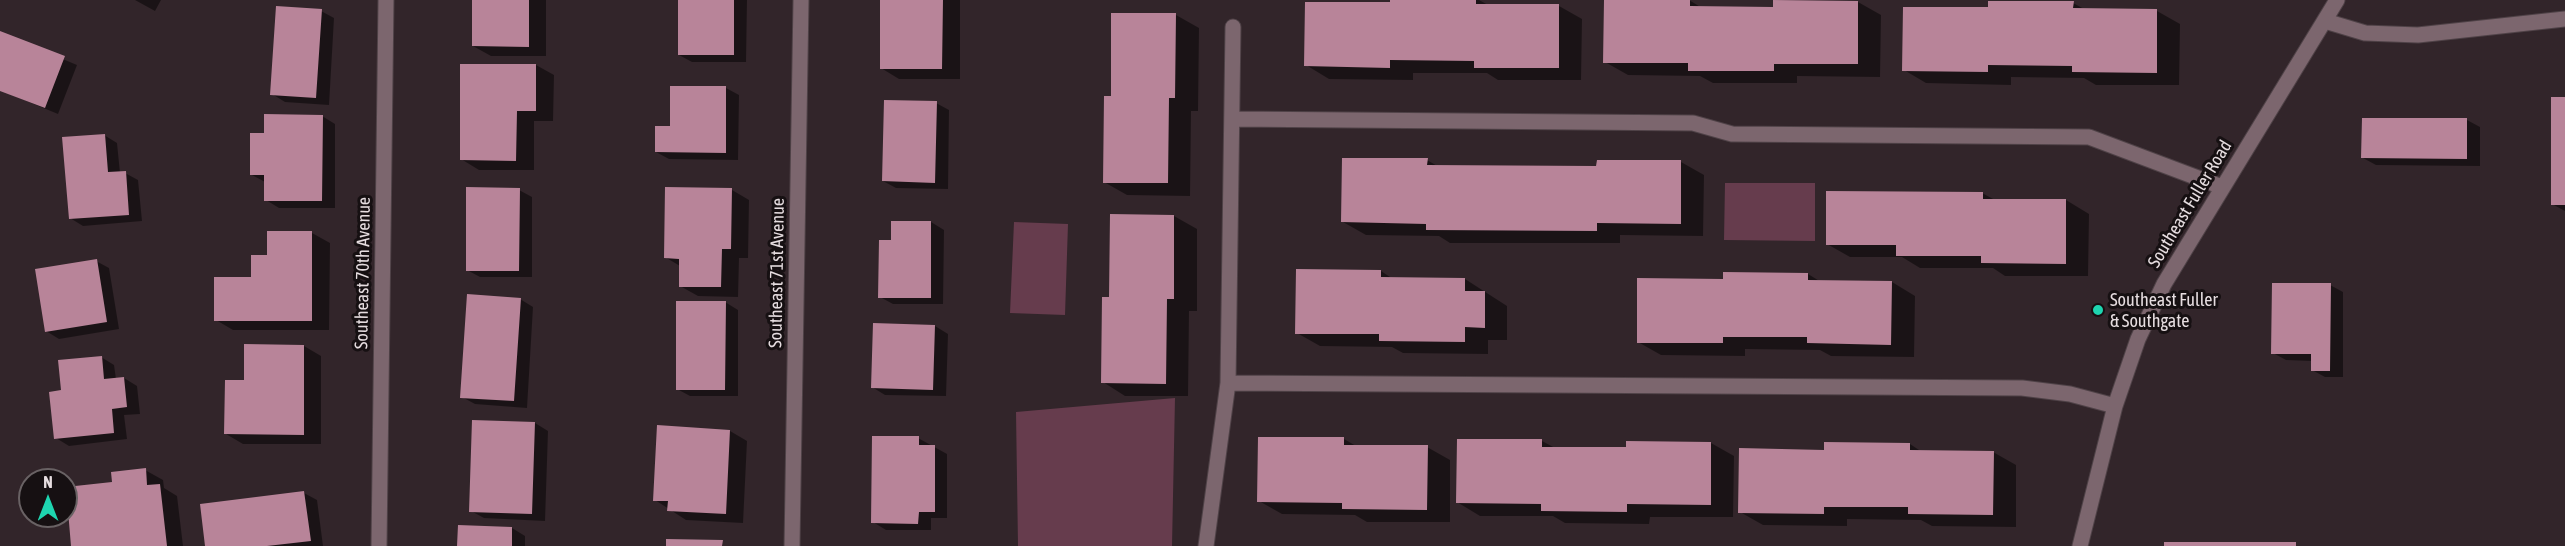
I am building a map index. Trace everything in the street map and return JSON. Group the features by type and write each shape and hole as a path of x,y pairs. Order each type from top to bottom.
{"street":[{"name":"Southeast 70th Avenue","path":"379,546 386,0"},
{"name":"Southeast 71st Avenue","path":"792,546 801,0"},
{"name":"Southeast Fuller Road","path":"2080,546 2115,406 2138,339 2164,284 2337,0"},
{"path":"2325,21 2365,33 2418,35 2565,19"},
{"path":"1206,546 1228,383 1233,27"},
{"path":"1233,119 1693,123 1732,134 2089,137 2222,187"},
{"path":"1228,383 2022,388 2070,394 2115,406"}],"shaded area":[{"path":"1725,183 1815,183 1815,241 1724,240"},
{"path":"1014,222 1068,224 1065,315 1010,313"},
{"path":"1175,398 1172,546 1018,546 1016,412"}],"building":[{"path":"472,0 529,0 529,47 472,46"},
{"path":"678,0 734,0 734,55 678,55"},
{"path":"880,0 943,0 942,69 880,69"},
{"path":"1390,0 1476,0 1476,4 1559,4 1559,68 1474,68 1474,61 1390,60 1390,68 1304,66 1305,2 1390,2"},
{"path":"1604,0 1690,0 1690,6 1773,7 1773,0 1858,1 1858,64 1774,64 1774,71 1688,71 1688,63 1603,63"},
{"path":"1988,1 2074,1 2073,8 2157,9 2157,73 2072,72 2072,66 1988,65 1988,72 1902,71 1903,7 1988,7"},
{"path":"276,6 322,9 316,98 270,95"},
{"path":"1111,13 1176,13 1175,98 1169,98 1168,183 1103,183 1104,96 1111,96"},
{"path":"0,31 65,56 45,108 0,91"},
{"path":"460,64 536,64 536,111 517,111 516,161 460,160"},
{"path":"670,86 726,86 726,153 655,152 655,126 670,126"},
{"path":"2551,97 2565,97 2565,205 2551,205"},
{"path":"884,100 937,101 935,183 882,181"},
{"path":"264,114 323,115 322,201 264,201 264,175 250,175 250,133 264,133"},
{"path":"2362,118 2467,118 2467,159 2361,158"},
{"path":"105,134 108,172 126,171 129,215 69,219 62,137"},
{"path":"1342,158 1428,158 1427,165 1596,166 1597,160 1681,160 1681,224 1597,223 1597,231 1426,230 1426,224 1341,222"},
{"path":"466,187 520,188 519,271 466,271"},
{"path":"665,187 732,188 731,249 722,249 721,287 679,287 679,259 664,258"},
{"path":"1826,191 1983,192 1983,199 2066,199 2066,264 1981,263 1981,256 1896,256 1896,245 1826,245"},
{"path":"1110,214 1174,215 1174,299 1167,299 1166,384 1101,383 1102,297 1109,297"},
{"path":"891,221 931,221 931,298 878,298 879,240 891,240"},
{"path":"267,231 312,231 312,321 214,321 214,277 251,277 251,255 267,255"},
{"path":"97,259 107,322 45,332 35,269"},
{"path":"1296,269 1381,270 1381,277 1465,278 1465,291 1485,291 1485,328 1465,327 1465,342 1379,341 1379,334 1295,334"},
{"path":"1723,272 1808,273 1808,280 1892,281 1891,345 1807,343 1807,337 1723,337 1723,343 1637,343 1637,278 1723,279"},
{"path":"2272,283 2331,283 2330,371 2311,371 2311,354 2271,354"},
{"path":"467,294 521,298 514,401 460,398"},
{"path":"676,301 726,301 725,390 676,390"},
{"path":"873,323 935,325 933,390 871,388"},
{"path":"244,344 304,345 304,435 224,434 225,380 244,380"},
{"path":"102,356 104,379 124,377 127,407 112,409 114,433 54,439 49,392 61,390 58,360"},
{"path":"472,420 535,422 532,514 469,512"},
{"path":"657,425 730,430 726,514 667,511 668,501 653,501"},
{"path":"872,436 919,436 919,445 935,445 935,512 919,512 918,524 871,523"},
{"path":"1258,437 1344,437 1344,445 1428,445 1427,510 1342,509 1342,503 1257,502"},
{"path":"1457,439 1542,439 1542,447 1626,447 1626,441 1711,442 1711,505 1627,504 1627,512 1541,511 1541,504 1456,503"},
{"path":"1824,442 1910,443 1910,450 1994,451 1993,515 1908,514 1908,507 1824,507 1824,514 1738,513 1739,448 1824,450"},
{"path":"146,468 147,485 160,484 167,546 71,546 69,528 78,528 78,486 112,482 111,472"},
{"path":"304,491 311,541 267,546 205,546 200,504"},
{"path":"458,525 512,527 512,546 457,546"},
{"path":"666,539 723,540 722,546 666,546"},
{"path":"2164,542 2296,542 2296,546 2164,546"}],"place":[{"name":"Southeast Fuller & Southgate","path":"2098,310"}]}
